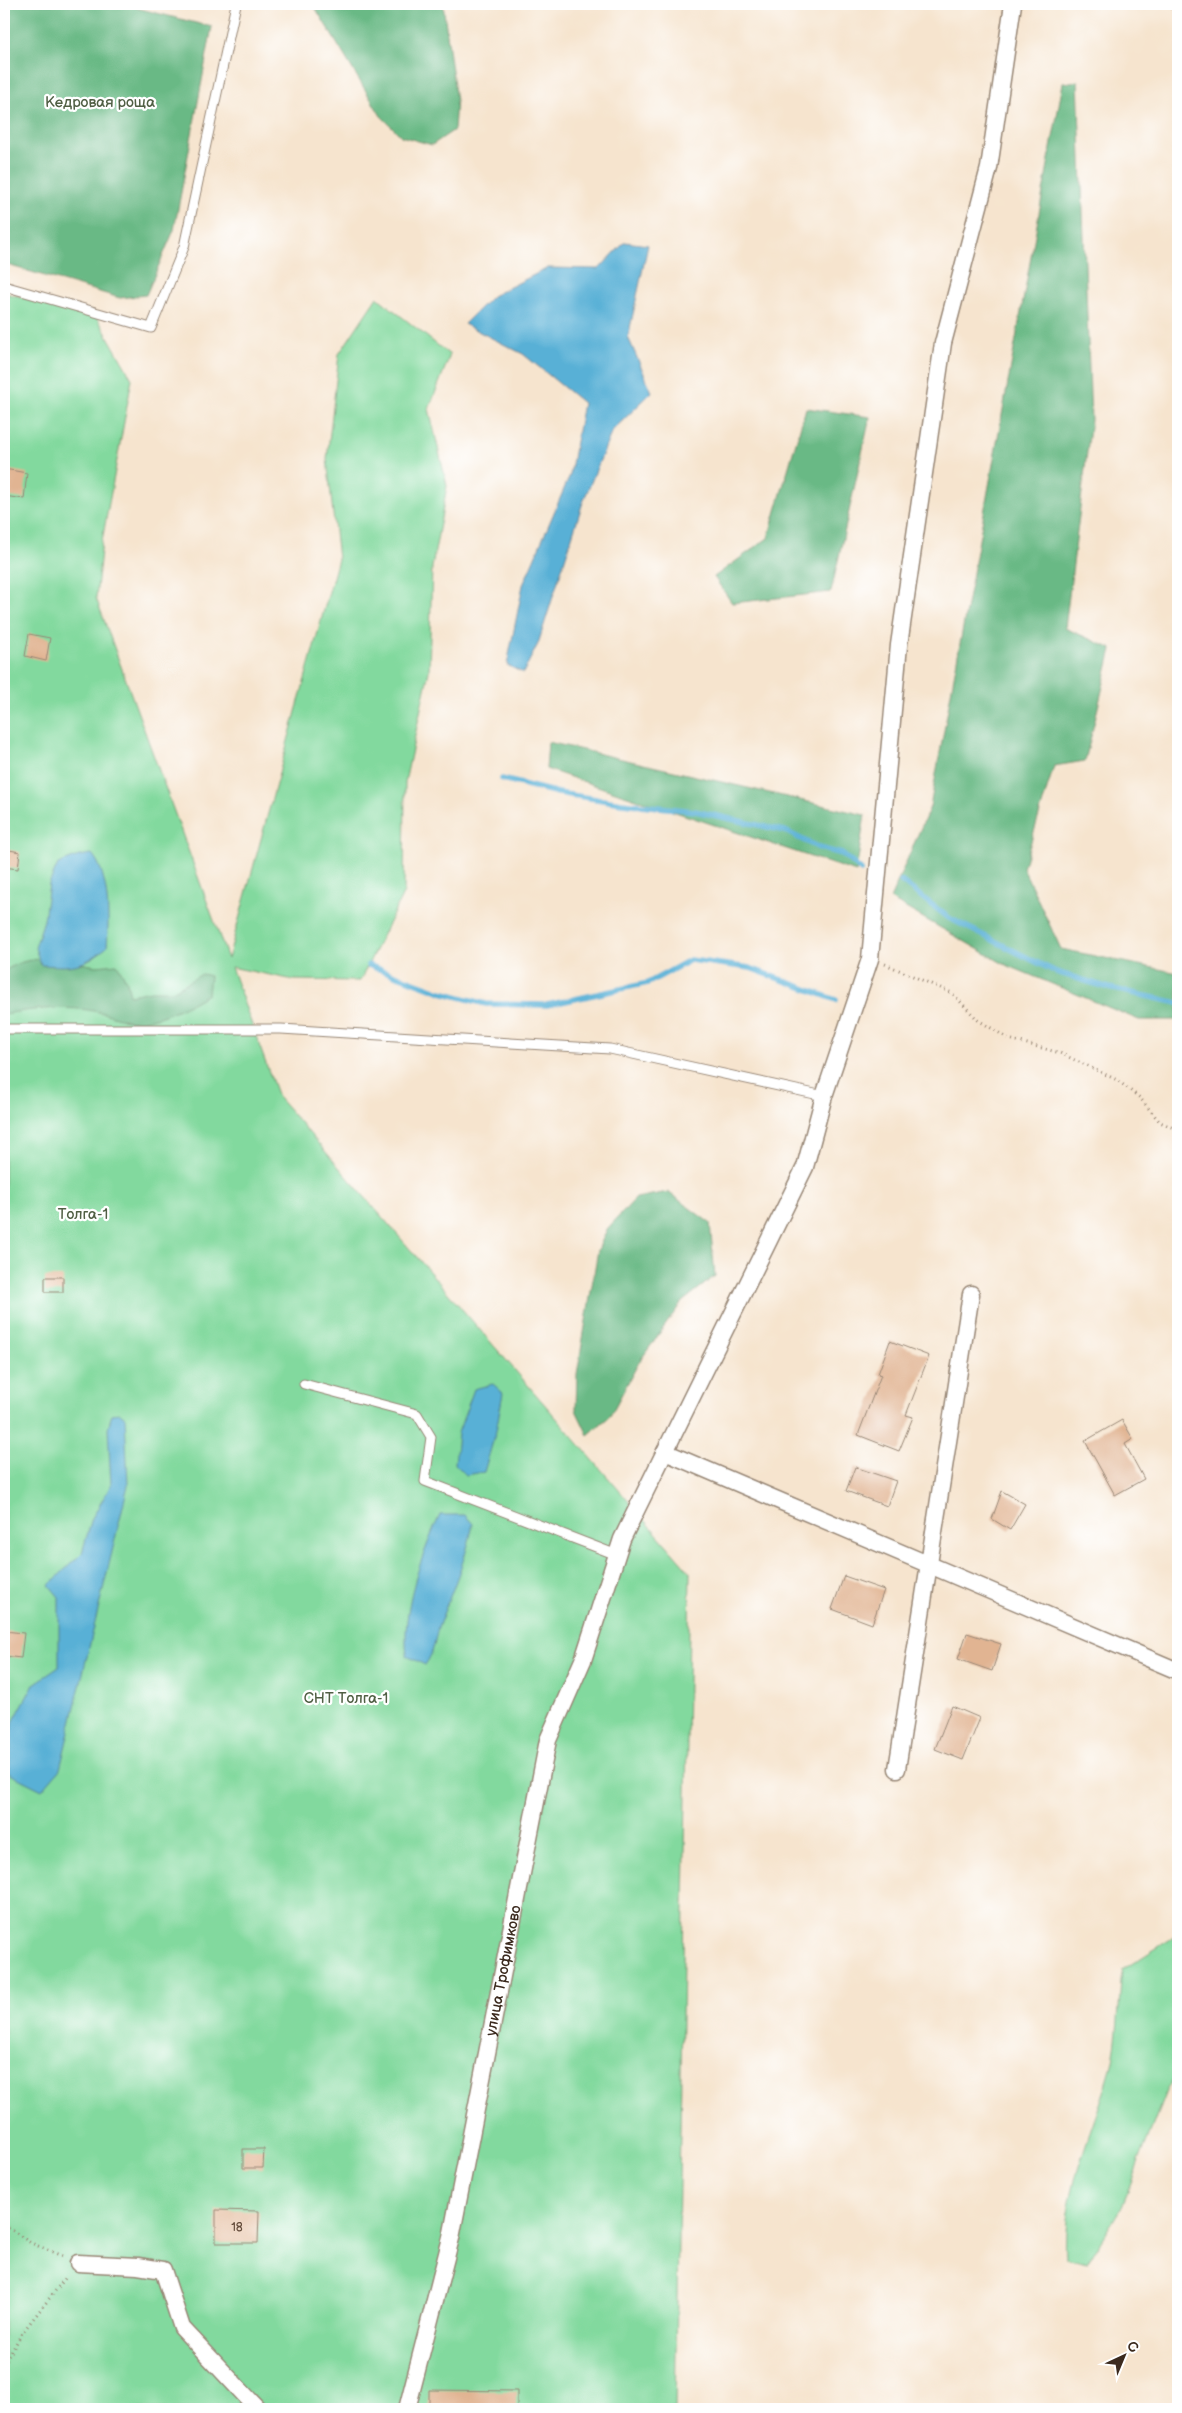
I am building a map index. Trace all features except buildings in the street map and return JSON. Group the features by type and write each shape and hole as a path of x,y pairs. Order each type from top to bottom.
{"street":[{"name":"улица Трофимково","path":"407,2409 451,2238 548,1740 583,1660 622,1539 805,1167 824,1096 870,959 899,645 943,343 990,168 1013,4"},
{"path":"896,1769 930,1565 971,1294"},
{"path":"664,1452 1178,1671"},
{"path":"78,2263 138,2266 162,2270 182,2328 258,2409"}],"lane":[{"path":"4,286 151,328 184,247 236,4"},
{"path":"4,1030 281,1029 610,1049 824,1096"},
{"path":"304,1384 417,1414 431,1437 425,1480 616,1556"}],"path":[{"path":"1156,4 1178,10"},
{"path":"870,959 952,993 978,1020 1009,1039 1060,1053 1117,1080 1140,1098 1160,1122 1178,1130"},
{"path":"4,2225 31,2243 78,2263 22,2333 4,2365"}],"green space":[{"name":"Кедровая роща","path":"4,4 137,4 137,8 212,27 174,230 146,295 120,298 4,264"},
{"path":"313,4 443,4 456,101 454,130 432,145 401,136 381,116"},
{"path":"1078,81 1091,420 1065,628 1112,649 1085,761 1054,766 1023,868 1061,949 1178,973 1178,1020 1139,1020 1004,964 890,899 930,807 1063,83"},
{"name":"СНТ Толга-1","path":"4,293 94,312 132,379 102,541 96,598 228,959 338,559 327,459 339,354 377,297 450,355 429,409 447,486 432,567 429,671 405,782 404,892 360,981 294,980 231,967 278,1097 690,1572 675,2409 4,2409"},
{"path":"806,408 870,417 831,592 732,603 714,577 768,538"},
{"path":"548,742 865,815 856,872 546,769"},
{"path":"52,958 96,966 117,964 127,982 130,995 151,991 172,991 202,974 210,976 208,994 167,1014 140,1021 99,1012 63,1008 4,1014 4,972 21,963"},
{"path":"668,1192 710,1223 715,1276 682,1302 639,1362 610,1416 588,1435 576,1410 577,1374 598,1250 607,1229 636,1198"},
{"path":"1174,1937 1178,1947 1178,2071 1166,2091 1122,2206 1087,2263 1066,2258 1066,2234 1074,2186 1080,2162 1111,2069 1117,2033 1122,1970"}],"water":[{"path":"625,242 648,245 628,337 652,392 612,431 583,502 538,644 523,673 507,665 523,585 570,475 583,403 523,354 464,324 492,296 548,268 599,269"},
{"path":"92,854 98,863 105,886 108,912 107,947 90,959 76,965 41,965 35,948 44,920 49,884 58,864 79,856"},
{"path":"493,1384 503,1393 496,1431 484,1472 466,1475 455,1464 458,1433 474,1389"},
{"path":"120,1413 125,1417 128,1485 60,1769 42,1790 8,1773 13,1722 34,1684 59,1667 59,1597 49,1585 82,1553 92,1518 111,1485 108,1428 112,1414"},
{"path":"440,1515 465,1515 473,1524 463,1562 439,1625 433,1650 425,1665 407,1656 407,1621 414,1584"}],"waterway":[{"path":"502,779 558,793 622,803 695,811 785,831 819,848 842,854 861,870"},
{"path":"901,881 949,918 1056,972 1109,988 1178,1003"},
{"path":"368,965 441,992 486,1004 547,1005 648,983 690,960 750,968 836,1000"}],"park label":[{"name":"Толга-1","path":"83,1214"}]}
